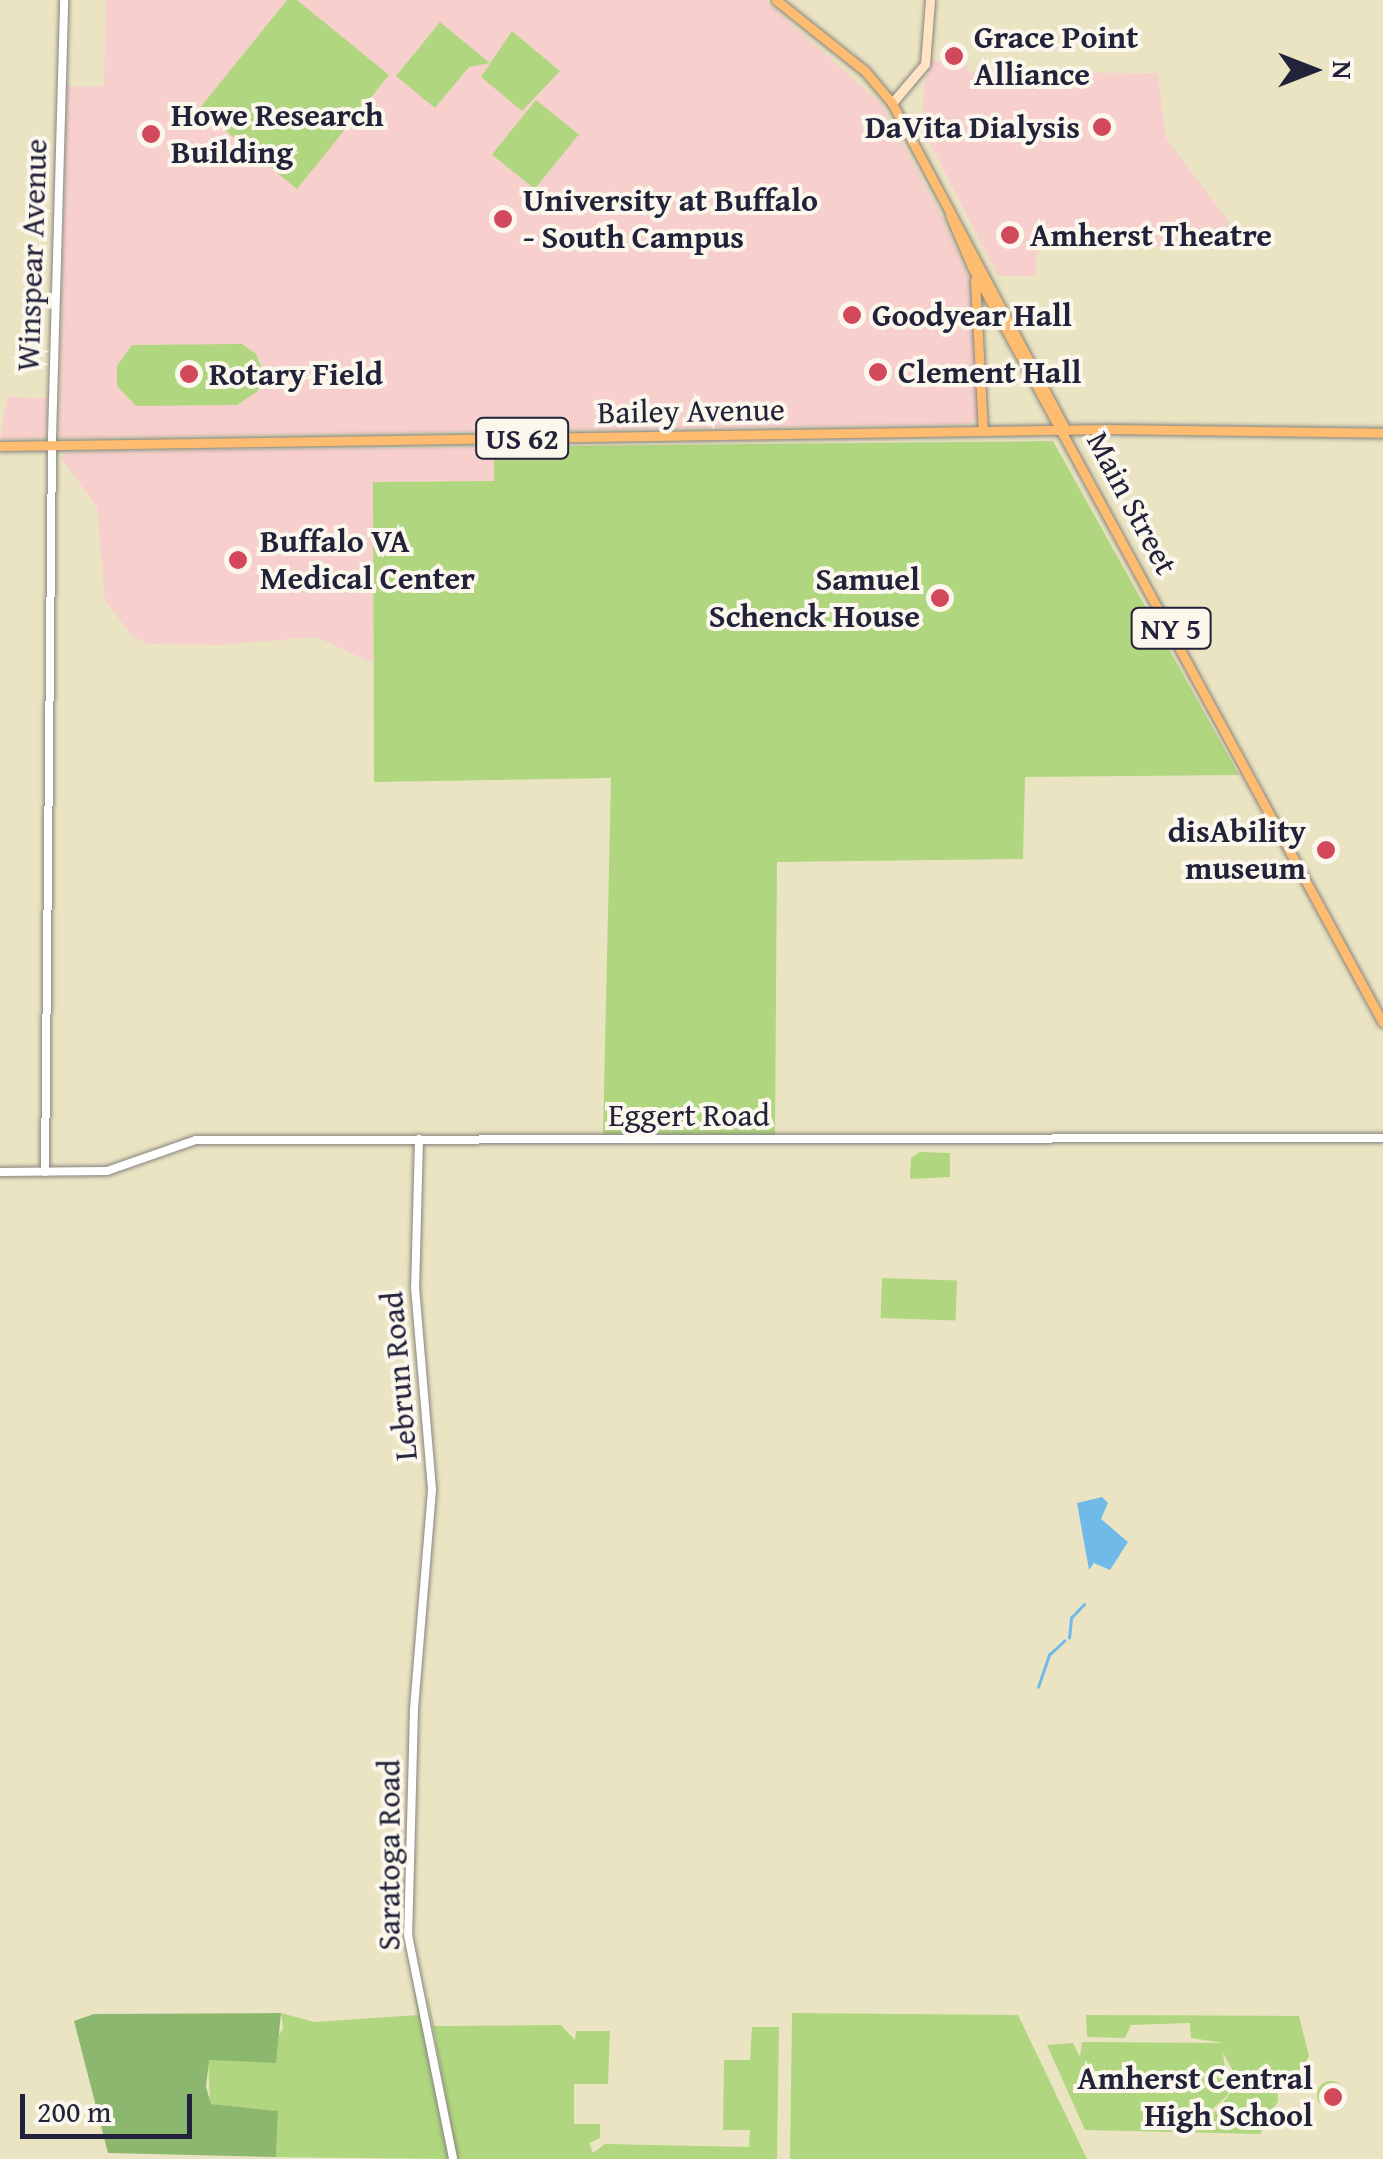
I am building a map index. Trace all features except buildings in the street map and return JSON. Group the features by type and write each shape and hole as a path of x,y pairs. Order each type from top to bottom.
{"main road":[{"name":"Main Street","path":"776,0 864,71 892,103 950,215 1032,356 1064,430"},
{"path":"892,103 925,64 930,0"},
{"name":"Main Street","path":"950,215 972,267 1383,1022"},
{"path":"972,267 983,432"},
{"name":"Bailey Avenue","path":"0,446 1064,430 1383,433"}],"street":[{"name":"Winspear Avenue","path":"45,1172 52,446 64,0"},
{"name":"Eggert Road","path":"0,1172 120,1168 196,1140 1383,1138"},
{"name":"Lebrun Road","path":"419,1140 416,1302 432,1490 422,1608"},
{"name":"Saratoga Road","path":"422,1608 408,1935 453,2159"}],"shaded area":[{"name":"University at Buffalo - South Campus","path":"106,0 764,0 881,103 938,209 972,285 978,417 969,424 59,438 67,87 104,86"},
{"path":"932,61 967,62 968,72 1158,73 1166,138 1229,222 1229,247 1037,246 1036,276 998,276 922,128 924,83"},
{"path":"7,397 48,398 45,438 0,439"},
{"name":"Buffalo VA Medical Center","path":"494,447 495,481 373,482 373,663 316,637 220,645 148,644 133,637 105,601 97,507 61,458 68,452"}],"green space":[{"path":"287,0 297,0 389,75 297,189 199,109"},
{"path":"440,22 490,63 469,67 435,108 396,76"},
{"path":"512,31 560,71 522,111 481,77"},
{"path":"536,100 579,135 535,189 492,154"},
{"name":"Rotary Field","path":"242,344 256,354 263,372 258,391 237,405 136,406 117,386 117,366 132,345"},
{"path":"1053,441 1239,775 1025,777 1023,859 777,862 775,1135 603,1135 611,778 374,782 373,482 494,481 494,447"},
{"path":"920,1152 950,1153 950,1177 910,1179 911,1158"},
{"path":"882,1278 957,1281 956,1321 881,1318"},
{"path":"412,1976 449,2159 276,2157 278,2111 210,2104 208,2060 261,2059 283,2029 281,2013 314,2022 418,2015"},
{"path":"424,1978 434,2026 561,2025 575,2040 576,2031 610,2031 608,2084 574,2084 574,2124 600,2124 600,2138 589,2143 593,2153 605,2144 749,2147 750,2130 723,2130 724,2060 750,2060 752,2027 779,2027 777,2159 457,2159"},
{"path":"281,2013 276,2063 209,2060 206,2087 211,2104 278,2111 276,2157 108,2153 74,2021 94,2014"},
{"path":"792,2013 1018,2015 1087,2159 790,2159"},
{"path":"1086,2015 1299,2016 1309,2056 1291,2087 1256,2087 1255,2081 1242,2087 1223,2053 1228,2095 1209,2112 1189,2116 1217,2111 1233,2089 1277,2089 1278,2101 1260,2134 1085,2130 1047,2045 1073,2043 1080,2057 1082,2042 1224,2043 1191,2038 1190,2023 1131,2025 1125,2038 1087,2037"},
{"path":"1331,2081 1341,2085 1345,2095 1341,2105 1331,2109 1321,2105 1317,2095 1321,2085"}],"water":[{"path":"1102,1497 1108,1503 1101,1519 1128,1542 1110,1570 1094,1563 1089,1570 1077,1503"}],"waterway":[{"path":"1069,1638 1071,1618 1084,1604"},
{"path":"1038,1687 1049,1655 1064,1641"}],"place":[{"name":"Grace Point Alliance","path":"954,56"},
{"name":"DaVita Dialysis","path":"1102,127"},
{"name":"Howe Research Building","path":"151,134"},
{"name":"University at Buffalo - South Campus","path":"503,219"},
{"name":"Amherst Theatre","path":"1010,235"},
{"name":"Goodyear Hall","path":"852,315"},
{"name":"Clement Hall","path":"878,372"},
{"name":"Rotary Field","path":"189,374"},
{"name":"Buffalo VA Medical Center","path":"238,560"},
{"name":"Samuel Schenck House","path":"940,598"},
{"name":"disAbility museum","path":"1326,850"},
{"name":"Amherst Central High School","path":"1333,2097"}]}
